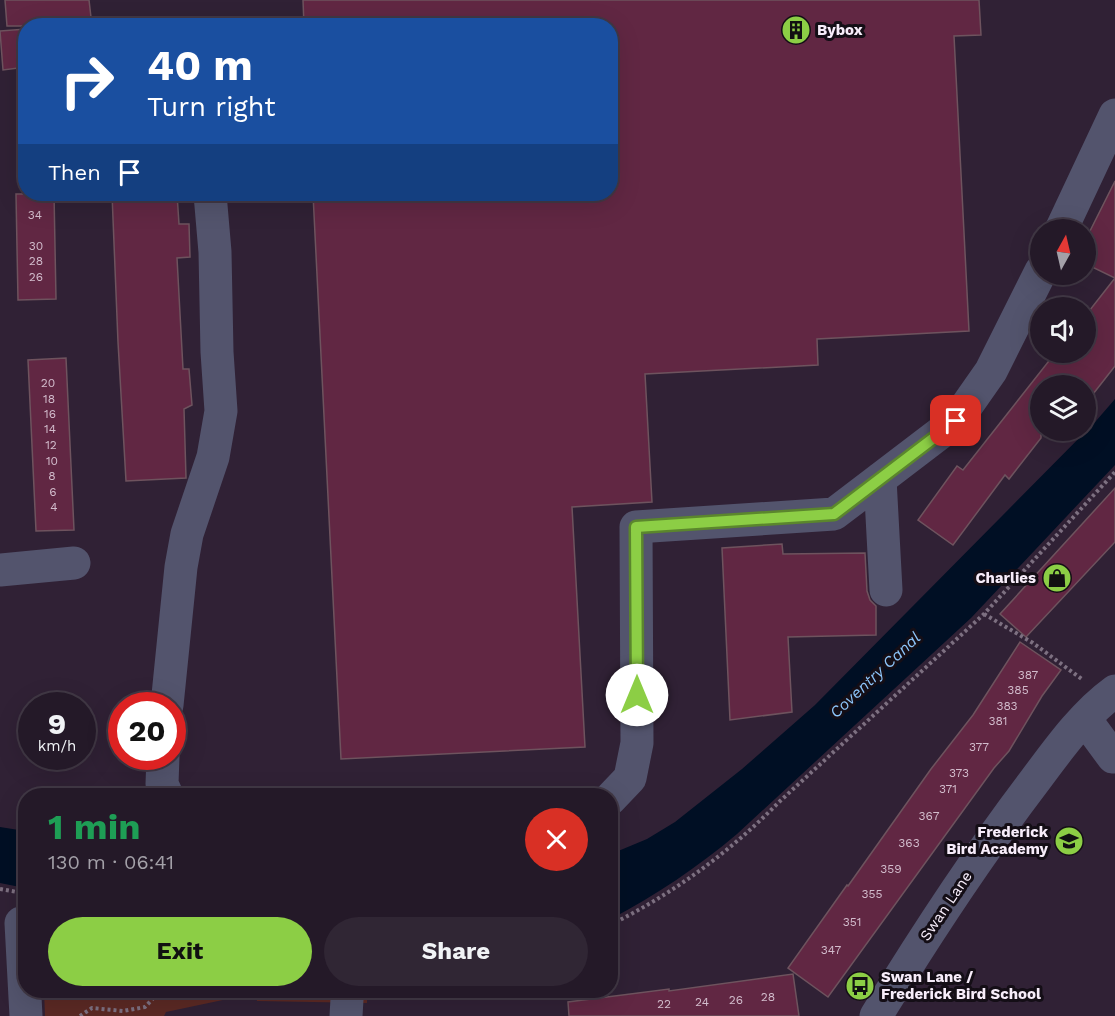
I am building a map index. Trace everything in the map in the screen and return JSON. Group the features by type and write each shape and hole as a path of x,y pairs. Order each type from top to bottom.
{"street":[{"path":"1066,219 1115,116"},
{"path":"168,692 181,567 187,534 213,456 221,411 215,252 211,201"},
{"path":"618,791 630,778 637,743 636,527 834,514 956,421 991,371 1034,285"},
{"path":"880,479 886,590"},
{"path":"0,570 74,563"},
{"path":"1101,703 1113,757"},
{"name":"Swan Lane","path":"876,1016 925,937 1010,813 1055,754 1101,703"},
{"path":"162,770 164,788"},
{"path":"26,998 26,1016"}],"path":[{"path":"618,921 701,869 757,824 984,614 1115,472"},
{"path":"984,614 1033,643 1082,679 1101,703"},
{"path":"0,889 18,904"},
{"path":"80,1016 92,1008 123,1011 145,1007 153,998"}],"shaded area":[{"path":"44,998 232,998 166,1012 164,1016 45,1016"},
{"path":"257,998 367,998 367,1003 257,1001"}],"water":[{"name":"Coventry Canal","path":"1115,399 1115,465 971,618 737,834 676,880 618,915 618,851 647,839 675,822 742,769 815,705 1076,441 1096,441 1096,421"},
{"path":"0,827 18,830 18,887 0,883"}],"building":[{"path":"5,0 89,0 91,18 18,18 18,26 7,26"},
{"path":"303,0 979,0 981,35 954,36 969,331 817,339 818,365 645,374 652,502 572,507 585,747 341,759 313,201 618,201 618,18 304,18"},
{"path":"18,30 18,68 3,70 0,31"},
{"path":"1115,181 1115,278 1096,269 1096,219"},
{"path":"16,194 18,194 18,201 54,201 56,299 18,300"},
{"path":"112,201 177,201 179,224 189,224 190,257 177,258 183,369 189,369 192,405 184,409 186,478 126,481"},
{"path":"1115,278 1115,366 1096,390 1096,375 1038,375 1047,363 1096,363 1096,302"},
{"path":"66,358 74,530 36,531 28,360"},
{"path":"1030,385 1030,441 1039,441 1009,479 1005,475 953,545 918,520 957,466 963,470"},
{"name":"Charlies","path":"1115,488 1115,542 1026,637 1000,614"},
{"path":"782,544 783,554 865,553 867,591 870,600 876,606 876,635 788,637 792,712 730,720 722,548"},
{"path":"1020,642 1061,670 1042,696 1009,751 994,768 828,997 788,968 931,769 973,715"},
{"path":"793,974 799,1016 569,1016 568,1002 618,998 618,996 669,989 669,991"}],"place":[{"name":"Bybox","path":"796,30"},
{"name":"Charlies","path":"1057,578"},
{"name":"Frederick Bird Academy","path":"1069,841"},
{"name":"Swan Lane / Frederick Bird School","path":"860,986"}],"route":[{"path":"637,695 636,527 834,514 956,421"}]}
